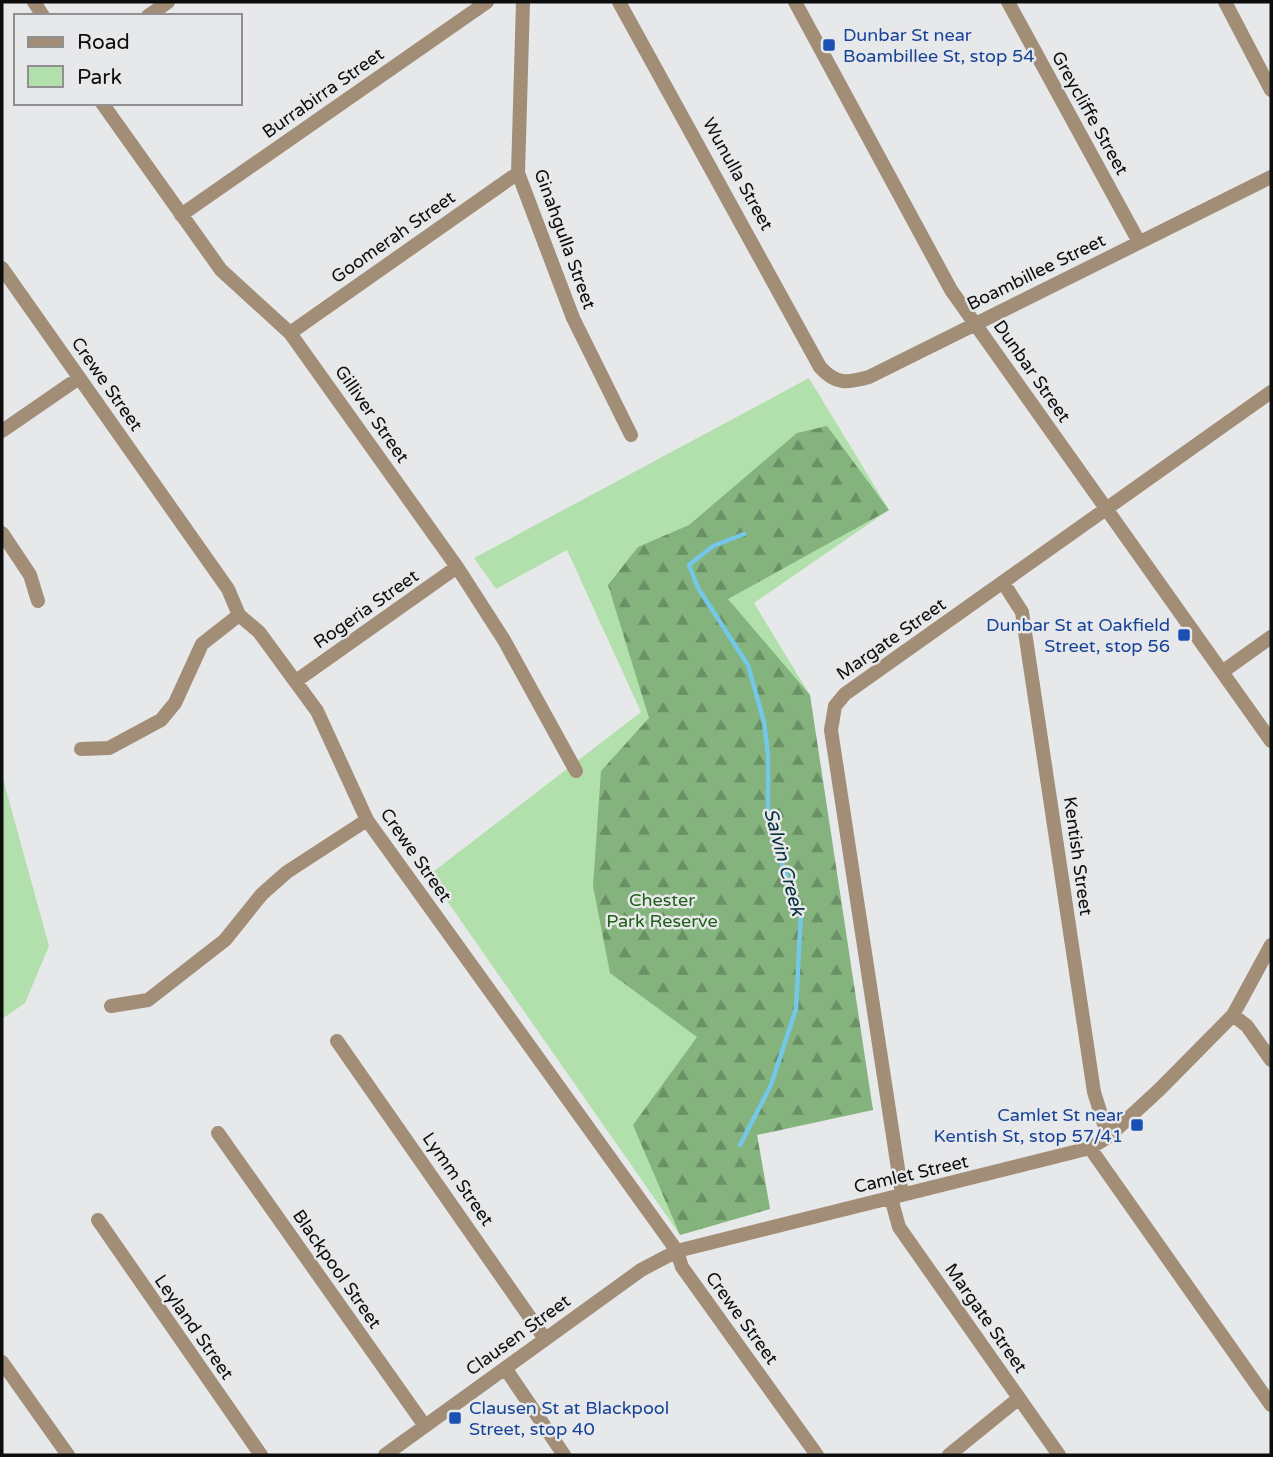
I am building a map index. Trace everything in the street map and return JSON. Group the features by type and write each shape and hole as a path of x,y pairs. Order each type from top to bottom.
{"street":[{"path":"151,14 168,2"},
{"name":"Burrabirra Street","path":"181,215 487,2"},
{"name":"Ginahgulla Street","path":"523,2 518,173 573,317 631,435"},
{"name":"Wunulla Street","path":"619,2 734,205 820,367"},
{"name":"Dunbar Street","path":"795,2 951,290 1271,741"},
{"name":"Greycliffe Street","path":"1008,2 1139,242"},
{"path":"1225,2 1271,90"},
{"name":"Gilliver Street","path":"103,105 221,271 290,333 457,568 504,640 576,771"},
{"name":"Goomerah Street","path":"290,333 518,173"},
{"name":"Boambillee Street","path":"820,367 830,379 845,384 869,377 1271,177"},
{"name":"Crewe Street","path":"2,268 229,589 239,615 259,632 317,711 367,820 677,1251 682,1267 817,1455"},
{"path":"2,431 79,378"},
{"name":"Margate Street","path":"1059,1455 899,1227 831,730 835,706 845,694 1004,584 1271,392"},
{"path":"2,533 30,575 38,601"},
{"name":"Rogeria Street","path":"296,681 457,568"},
{"name":"Kentish Street","path":"1004,584 1022,612 1094,1092 1108,1137"},
{"path":"81,748 109,748 161,720 175,703 202,644 239,615"},
{"path":"1222,672 1271,637"},
{"path":"111,1006 148,1000 225,940 262,894 287,872 367,820"},
{"name":"Camlet Street","path":"677,1251 1090,1148 1108,1137 1233,1016 1271,945"},
{"path":"1233,1016 1247,1026 1271,1060"},
{"name":"Lymm Street","path":"337,1041 545,1339"},
{"name":"Blackpool Street","path":"218,1133 425,1426"},
{"path":"1090,1148 1271,1405"},
{"name":"Leyland Street","path":"98,1220 261,1455"},
{"name":"Clausen Street","path":"385,1455 641,1270 677,1251"},
{"path":"2,1362 68,1455"},
{"path":"505,1368 564,1455"},
{"path":"949,1455 1018,1398"}],"green space":[{"name":"Chester Park Reserve","path":"809,378 889,510 754,603 810,695 811,1112 757,1135 770,1209 680,1235 429,875 641,712 567,550 496,589 474,558"},
{"name":"Chester Park Reserve","path":"827,426 889,510 728,599 810,695 873,1110 757,1135 770,1209 680,1235 633,1125 697,1037 610,973 593,886 601,771 649,718 608,585 638,547 689,525 797,433"},
{"path":"2,775 49,946 25,1003 2,1019"}],"waterway":[{"name":"Salvin Creek","path":"740,1145 771,1085 796,1009 801,913 779,856 768,810 768,754 764,722 748,665 698,588 689,565 713,546 744,534"}],"place":[{"name":"Dunbar St near Boambillee St, stop 54","path":"829,45"},
{"name":"Dunbar St at Oakfield Street, stop 56","path":"1184,635"},
{"name":"Camlet St near Kentish St, stop 57/41","path":"1137,1125"},
{"name":"Clausen St at Blackpool Street, stop 40","path":"455,1418"}]}
